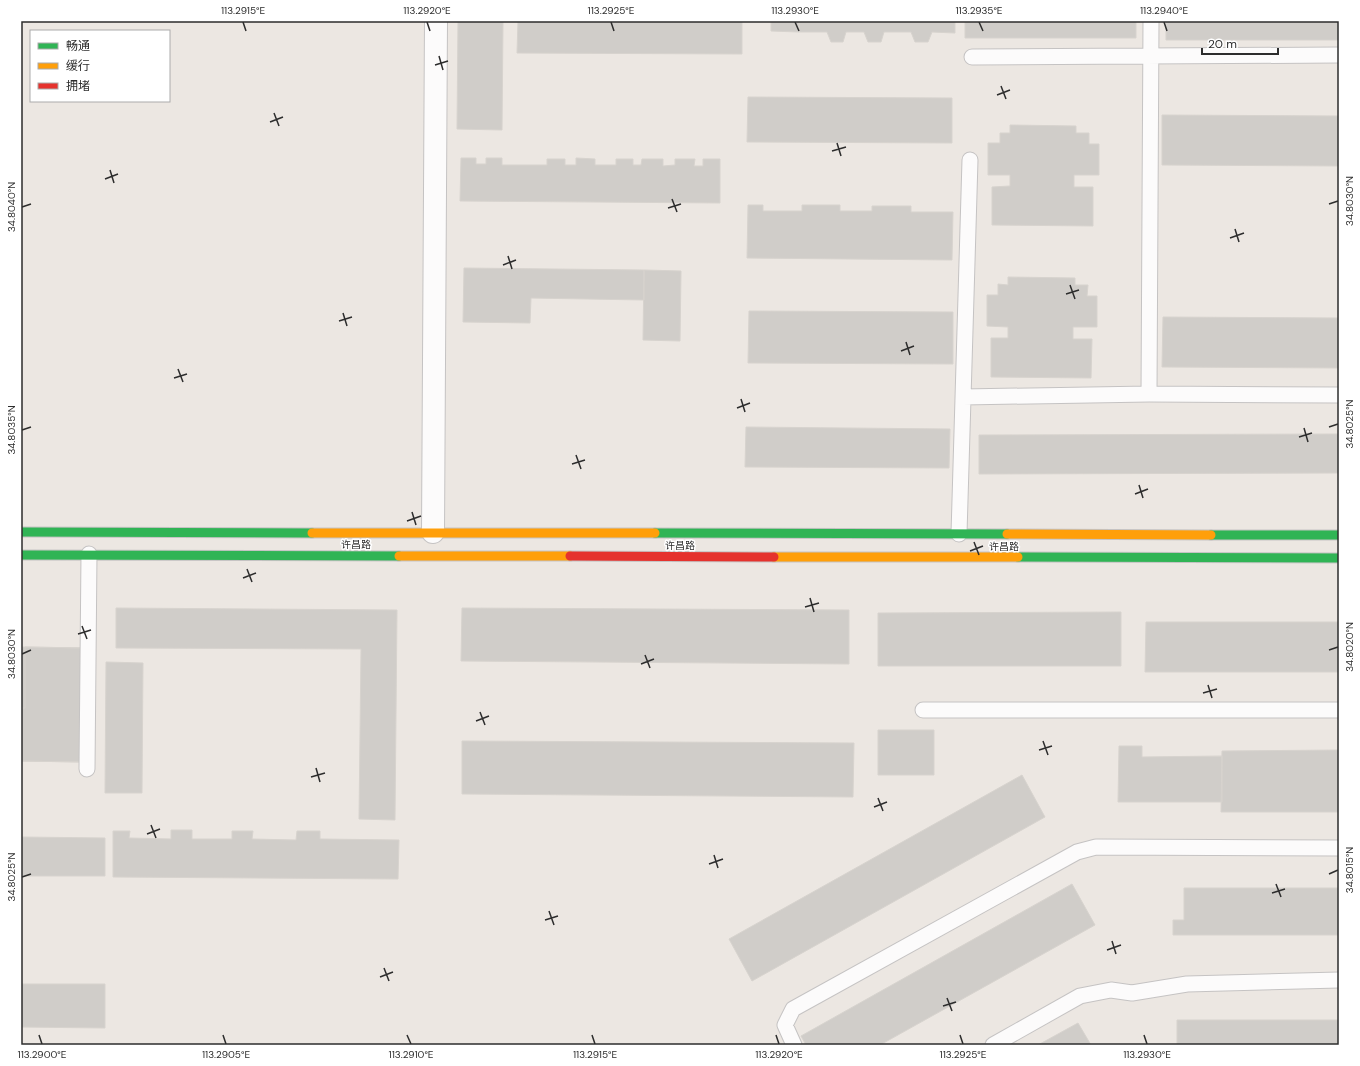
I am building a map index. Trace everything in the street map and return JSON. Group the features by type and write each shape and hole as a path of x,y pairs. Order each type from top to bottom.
{"street":[{"path":"433,532 436,21"},
{"name":"许昌路","path":"21,532 1339,535"},
{"name":"许昌路","path":"21,555 1339,558"}],"lane":[{"path":"1149,394 1151,21"},
{"path":"972,57 1339,55"},
{"path":"959,534 970,160"},
{"path":"963,398 1149,394 1339,395"},
{"path":"87,769 89,554"},
{"path":"923,710 1339,710"},
{"path":"794,1045 785,1025 793,1009 1077,852 1096,847 1339,848"},
{"path":"993,1045 1080,996 1111,990 1132,993 1187,984 1339,980"}],"building":[{"path":"458,21 503,21 502,130 457,129"},
{"path":"518,21 742,21 742,54 517,53"},
{"path":"771,21 799,21 799,32 771,31"},
{"path":"799,21 955,21 955,33 932,32 928,42 915,42 911,32 884,32 881,42 868,42 864,32 846,32 843,42 831,42 827,32 799,32"},
{"path":"965,21 1136,21 1136,38 965,38"},
{"path":"1166,21 1339,21 1339,40 1166,40"},
{"path":"748,97 952,98 952,143 747,142"},
{"path":"1162,115 1339,116 1339,166 1162,165"},
{"path":"1010,125 1076,126 1076,133 1089,133 1089,144 1099,144 1099,175 1074,175 1074,187 1093,187 1093,226 992,225 992,187 1010,186 1010,175 988,175 988,143 1000,143 1000,133 1010,133"},
{"path":"461,158 476,158 476,164 486,164 486,158 502,158 502,165 547,165 547,159 565,159 565,165 576,165 576,158 595,159 595,165 616,165 616,159 633,159 633,165 641,165 642,159 663,159 663,166 675,165 675,159 695,159 694,166 703,166 703,159 720,159 720,203 460,201"},
{"path":"748,205 763,205 763,211 802,211 802,205 840,205 840,211 872,211 872,206 911,206 911,212 953,212 952,260 747,258"},
{"path":"464,268 644,270 644,300 531,298 530,323 463,322"},
{"path":"644,270 681,271 680,341 643,340"},
{"path":"1008,277 1075,278 1075,285 1088,285 1087,296 1097,296 1097,327 1073,327 1073,339 1092,339 1091,378 991,377 991,338 1008,338 1008,327 987,326 987,295 998,295 998,284 1008,285"},
{"path":"749,311 953,312 953,364 748,363"},
{"path":"1163,317 1339,318 1339,368 1162,367"},
{"path":"746,427 950,429 949,468 745,467"},
{"path":"1339,434 1339,473 979,474 979,435"},
{"path":"116,608 397,610 395,820 359,819 361,649 116,648"},
{"path":"462,608 849,610 849,664 461,661"},
{"path":"1121,612 1121,666 878,666 878,613"},
{"path":"1146,622 1339,622 1339,672 1145,672"},
{"path":"21,647 85,648 83,762 21,761"},
{"path":"25,647 85,648 83,762 21,761 21,708 25,708"},
{"path":"106,662 143,663 142,793 105,793"},
{"path":"878,730 934,730 934,775 878,775"},
{"path":"462,741 854,743 853,797 462,794"},
{"path":"1119,746 1142,746 1142,757 1222,756 1222,802 1118,802"},
{"path":"1339,750 1339,812 1221,812 1222,751"},
{"path":"1022,775 1045,817 752,981 729,939"},
{"path":"171,830 192,830 192,839 232,839 232,831 253,831 252,839 296,840 297,831 320,831 320,839 399,840 398,879 113,877 113,831 130,831 129,838 171,839"},
{"path":"21,837 105,838 105,876 21,876"},
{"path":"1072,884 1095,925 880,1045 806,1045 801,1036"},
{"path":"1184,888 1339,888 1339,935 1173,935 1173,920 1184,920"},
{"path":"21,984 105,984 105,1028 21,1027"},
{"path":"1177,1020 1339,1020 1339,1045 1177,1045"},
{"path":"1078,1023 1091,1045 1038,1045"}],"traffic: fast":[{"path":"21,532 312,533"},
{"path":"655,533 1007,534"},
{"path":"1211,535 1339,535"},
{"path":"21,555 399,556"},
{"path":"1018,557 1339,558"}],"traffic: slow":[{"path":"312,533 655,533"},
{"path":"1007,534 1211,535"},
{"path":"399,556 570,556"},
{"path":"774,557 1018,557"}],"traffic: jam":[{"path":"570,556 774,557"}]}
